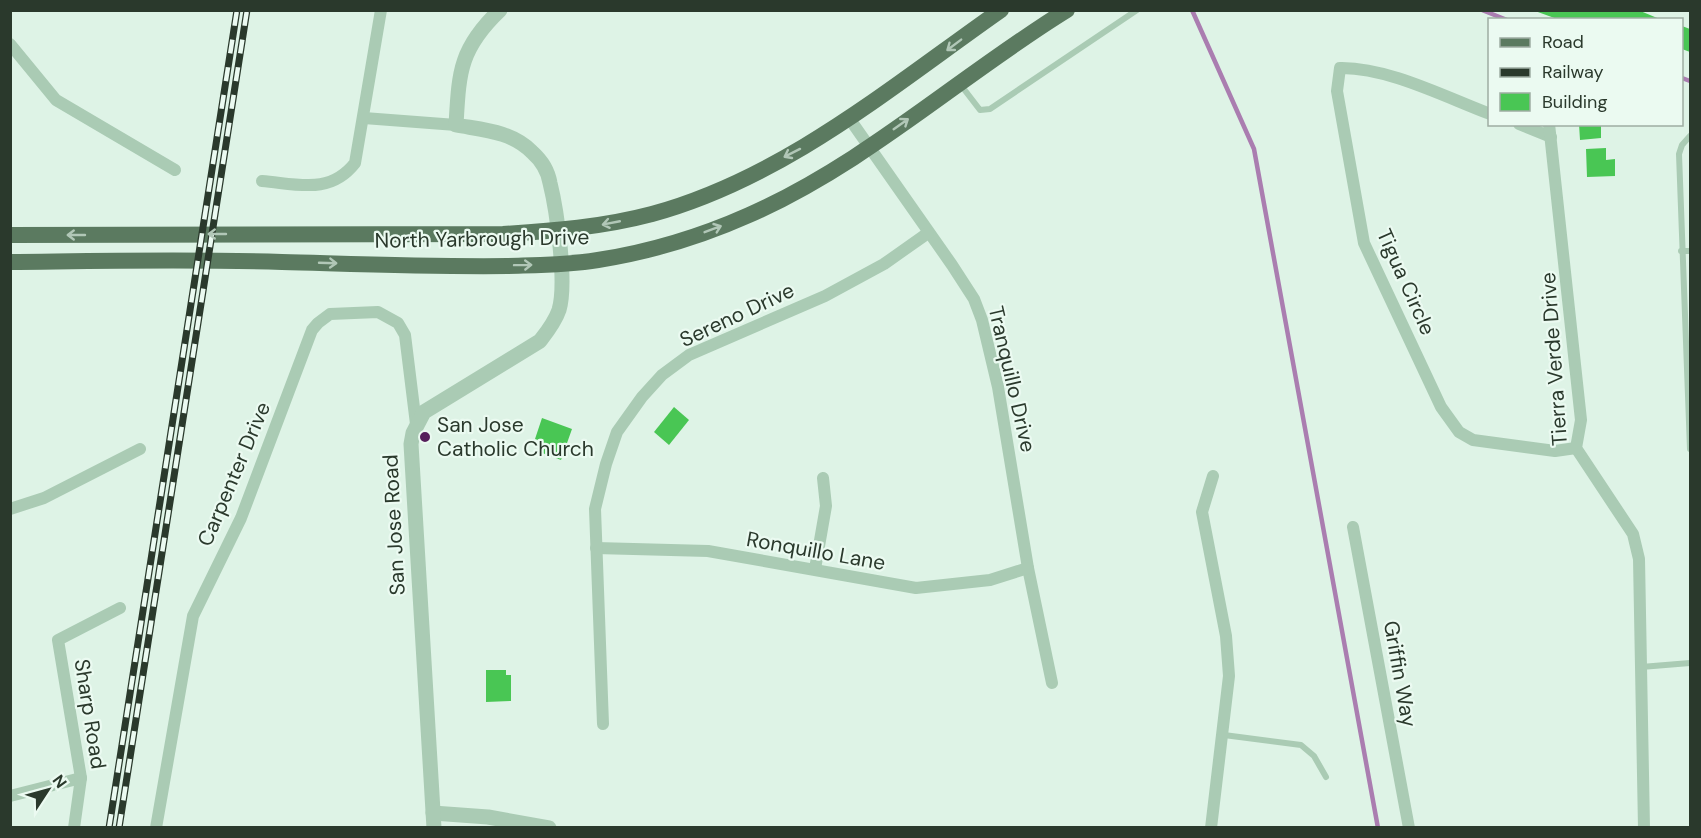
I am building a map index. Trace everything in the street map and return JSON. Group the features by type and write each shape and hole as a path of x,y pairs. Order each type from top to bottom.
{"main road":[{"name":"North Yarbrough Drive","path":"10,235 503,234 557,231 632,219 695,199 800,150 1001,10"},
{"name":"North Yarbrough Drive","path":"10,262 269,261 467,267 560,264 599,260 701,234 801,189 870,145 1067,10"}],"street":[{"path":"262,181 315,186 332,183 346,174 355,163 381,10"},
{"path":"456,125 459,72 465,56 485,26 500,10"},
{"path":"10,44 56,100 175,170"},
{"name":"Tigua Circle","path":"1488,113 1381,74 1356,68 1340,68 1337,92 1364,243 1441,407 1460,432 1473,440 1556,451 1576,448"},
{"path":"364,118 456,125 509,136 533,153 546,171 550,182 562,292 559,311 540,341 434,405 424,412 416,424"},
{"name":"Tranquillo Drive","path":"849,118 870,145 974,299 982,320 1000,399 1028,568 1052,683"},
{"path":"1528,126 1550,131"},
{"name":"Tierra Verde Drive","path":"1550,131 1564,238 1581,420 1576,448 1633,534 1639,559 1644,828"},
{"name":"Sereno Drive","path":"603,724 596,509 606,464 617,432 642,397 663,375 689,356 714,343 825,296 884,264 928,233"},
{"name":"Carpenter Drive","path":"156,828 193,616 199,598 241,518 312,330 318,323 330,314 378,312 398,323 405,335 416,424"},
{"name":"San Jose Road","path":"416,424 411,444 423,675 434,820"},
{"path":"10,509 44,498 140,449"},
{"path":"1211,828 1224,735 1229,676 1226,636 1202,512 1213,476"},
{"path":"815,569 826,506 823,478"},
{"name":"Griffin Way","path":"1353,527 1409,828"},
{"name":"Ronquillo Lane","path":"596,548 708,551 916,588 990,580 1028,568"},
{"name":"Sharp Road","path":"74,828 81,778 58,640 120,608"},
{"path":"10,796 81,778"},
{"path":"434,820 488,817 549,828"}],"lane":[{"path":"959,83 980,110 990,109 1137,10"},
{"path":"1690,136 1682,145 1679,154 1690,449"},
{"path":"1681,251 1690,251"},
{"path":"1682,264 1690,264"},
{"path":"1641,667 1690,663"},
{"path":"1224,735 1301,745 1314,756 1326,777"}],"building":[{"path":"1638,10 1657,18 1554,18 1535,11"},
{"path":"1683,26 1690,29 1690,52 1683,49"},
{"path":"1579,126 1601,126 1601,138 1580,140"},
{"path":"1606,148 1606,160 1615,159 1615,176 1587,177 1586,149"},
{"path":"674,407 689,420 669,445 654,432"},
{"path":"542,418 572,429 561,460 537,451 541,441 535,439"},
{"path":"486,670 506,670 506,675 511,675 511,701 486,702"}],"waterway":[{"path":"1192,10 1254,149 1378,828"},
{"path":"1482,10 1502,18"},
{"path":"1683,78 1690,81"}],"railway":[{"path":"109,828 237,10"},
{"path":"119,828 247,10"}],"place":[{"name":"San Jose Catholic Church","path":"425,437"}]}
